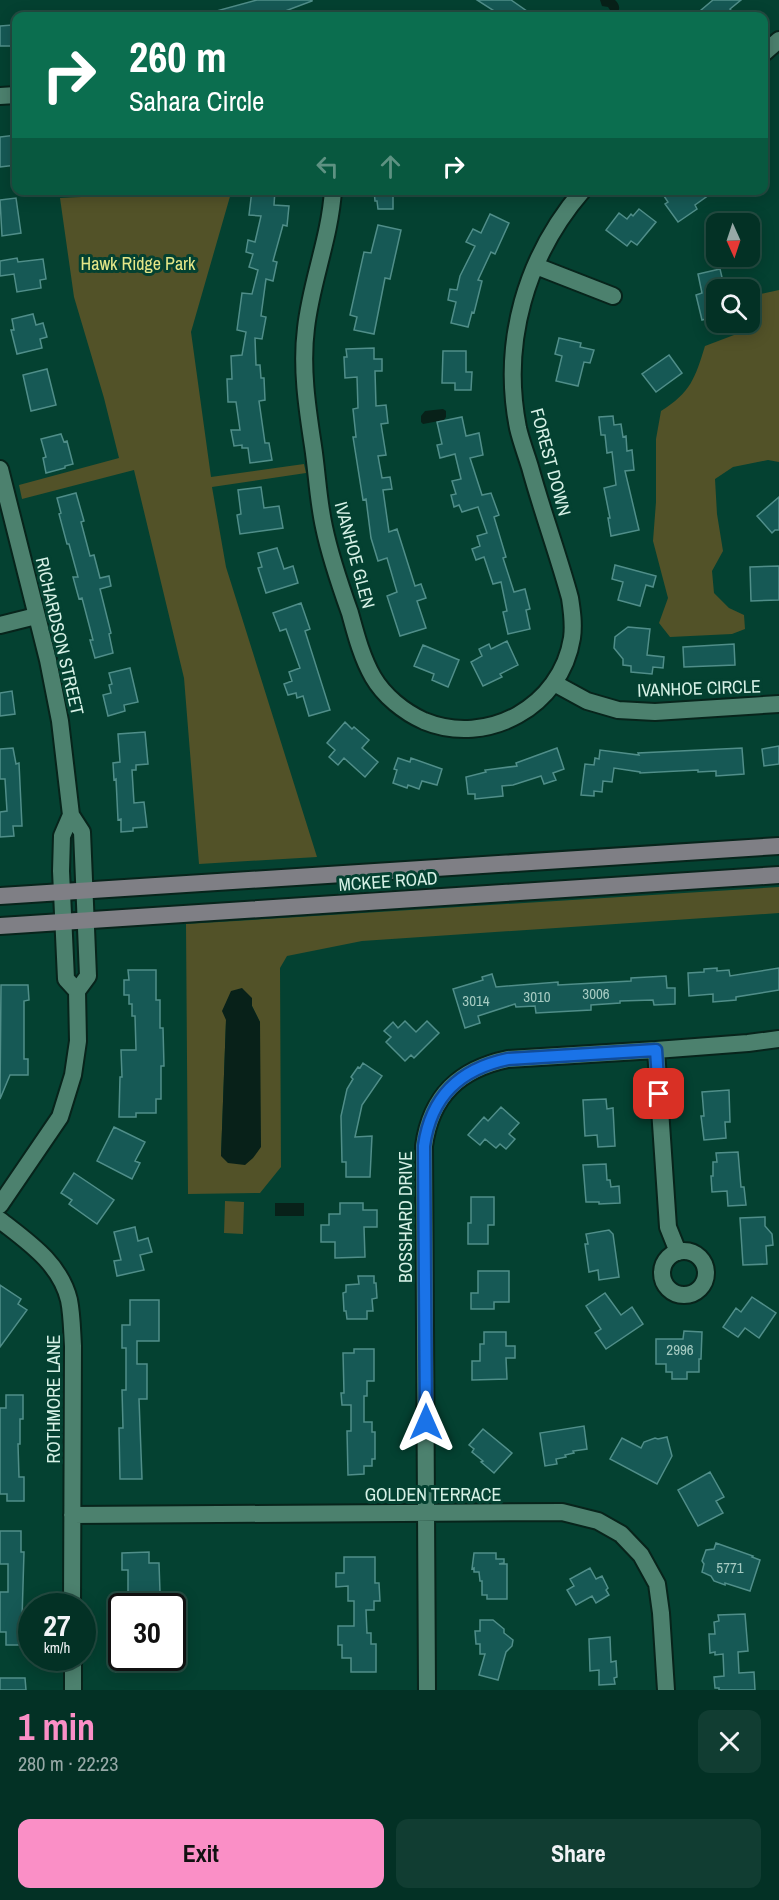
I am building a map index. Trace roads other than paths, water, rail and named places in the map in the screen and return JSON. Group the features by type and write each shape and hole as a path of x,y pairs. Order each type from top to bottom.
{"main road":[{"name":"MCKEE ROAD","path":"0,896 779,846"},
{"name":"MCKEE ROAD","path":"0,926 779,874"}],"street":[{"name":"IVANHOE GLEN","path":"332,195 305,331 305,381 323,525 331,558 365,661 382,691 403,709 416,718 446,728 467,730 487,728 505,722 538,700 554,682"},
{"name":"FOREST DOWN","path":"554,682 564,664 571,640 572,609 564,575 518,428 512,376 517,322 529,278 550,236 579,195"},
{"path":"536,266 613,296"},
{"name":"RICHARDSON STREET","path":"0,469 48,660 60,721 71,815 82,832 88,976 77,991 66,979 63,922 62,836 71,815"},
{"path":"0,625 36,616"},
{"name":"IVANHOE CIRCLE","path":"554,682 587,701 618,710 655,712 779,704"},
{"path":"0,1205 60,1117 73,1075 78,1041 77,991"},
{"name":"BOSSHARD DRIVE","path":"427,1690 424,1146 426,1131 441,1098 458,1080 473,1070 492,1062 508,1059 656,1050 779,1039"},
{"path":"656,1050 668,1227 678,1252"},
{"name":"ROTHMORE LANE","path":"0,1220 50,1262 62,1282 72,1316 72,1593"},
{"name":"GOLDEN TERRACE","path":"72,1515 562,1512 598,1521 621,1534 640,1555 657,1584 666,1690"},
{"path":"73,1671 73,1690"}],"park label":[{"name":"Hawk Ridge Park","path":"138,263"}]}
